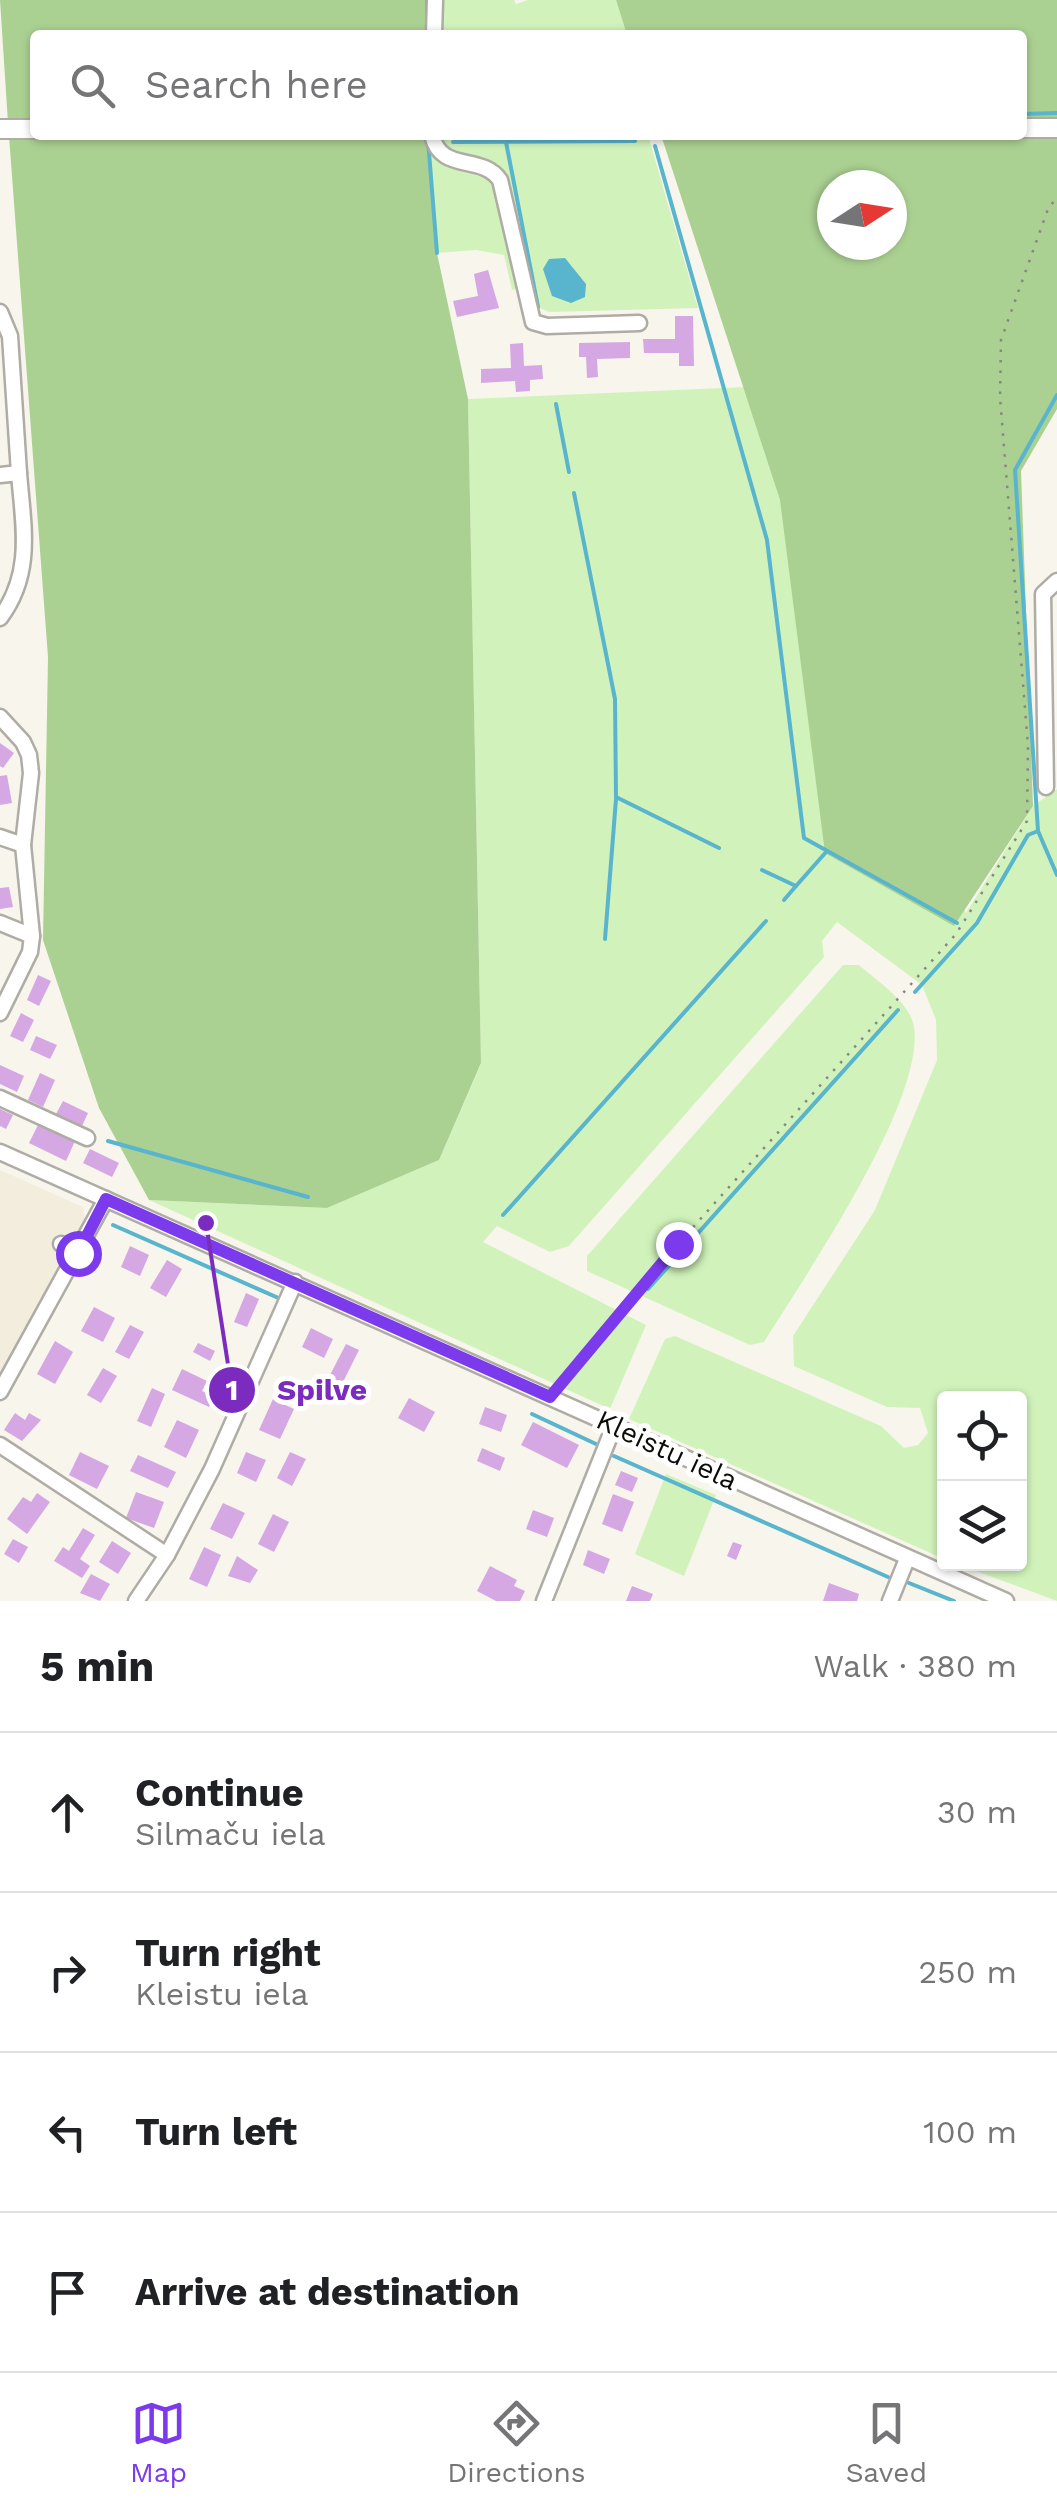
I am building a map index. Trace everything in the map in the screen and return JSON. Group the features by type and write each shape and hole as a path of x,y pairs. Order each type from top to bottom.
{"main road":[{"path":"1027,128 1057,128"},
{"path":"0,129 30,129"}],"street":[{"path":"434,30 435,0"},
{"path":"433,140 435,148 448,160 487,168 500,180 534,322 547,326 639,323"},
{"path":"0,312 10,336 26,560 10,606 0,618"},
{"path":"0,475 19,473"},
{"path":"1046,787 1043,594 1057,581"},
{"path":"0,717 23,742 31,773 23,845 32,936 30,952 0,1013"},
{"path":"0,837 23,845"},
{"path":"0,924 32,936"},
{"path":"0,1098 88,1138"},
{"name":"Kleistu iela","path":"0,1152 1006,1601"},
{"path":"0,1392 106,1199"},
{"path":"60,1244 78,1253"},
{"path":"143,1599 212,1468 295,1282"},
{"path":"544,1601 614,1426"},
{"path":"0,1445 167,1555"},
{"path":"890,1601 906,1559"}],"path":[{"path":"550,1397 678,1244 956,934 1026,822 1028,746 1000,398 1001,340 1048,209 1057,197"}],"shaded area":[{"path":"0,1170 83,1207 85,1223 77,1235 64,1239 57,1248 62,1262 0,1375"}],"green space":[{"path":"0,0 427,0 427,30 30,30 30,123 8,123"},
{"path":"427,0 514,0 516,4 528,0 616,0 625,30 427,30"},
{"path":"616,0 1057,0 1057,409 1021,471 1033,806 954,926 825,853 780,500 663,140 1027,140 1027,30 625,30"},
{"path":"9,136 30,136 30,140 428,140 437,253 468,399 481,1063 439,1160 327,1208 149,1200 99,1108 43,940 48,657"},
{"path":"428,140 649,140 698,308 550,312 539,308 536,285 512,290 504,255 476,250 437,253"},
{"path":"746,387 780,500 966,913 1033,806 1057,789 1057,1601 976,1571 1027,1571 1027,1391 937,1391 937,1556 629,1419 665,1339 675,1336 881,1426 904,1448 918,1445 928,1433 920,1408 887,1407 794,1366 793,1336 875,1210 937,1060 936,1020 922,985 837,922 822,941 824,957 569,1246 550,1252 497,1226 483,1242 646,1325 610,1409 149,1200 327,1208 439,1160 481,1064 468,399"},
{"path":"843,965 859,965 906,1009 914,1027 912,1059 901,1099 858,1188 764,1342 750,1345 587,1271 587,1256"},
{"path":"666,1474 716,1495 684,1576 635,1554"}],"water":[{"path":"565,258 586,284 585,297 571,303 552,296 543,269 549,259"}],"building":[{"path":"488,270 499,308 457,317 453,301 478,296 474,274"},
{"path":"675,316 693,316 694,366 679,366 679,353 644,353 643,339 675,339"},
{"path":"630,342 630,358 597,359 598,377 587,378 586,357 579,357 579,343"},
{"path":"523,343 524,366 542,365 543,379 530,380 530,391 516,392 515,381 481,383 481,369 511,368 510,344"},
{"path":"0,743 14,753 3,768 0,766"},
{"path":"7,775 12,803 0,805 0,776"},
{"path":"9,887 13,907 0,909 0,888"},
{"path":"38,975 51,981 39,1006 27,1000"},
{"path":"21,1013 34,1020 23,1042 10,1036"},
{"path":"36,1036 57,1045 50,1059 30,1050"},
{"path":"0,1065 24,1076 17,1092 0,1084"},
{"path":"40,1073 55,1080 43,1107 28,1100"},
{"path":"63,1101 88,1113 82,1126 56,1114"},
{"path":"0,1109 13,1115 6,1129 0,1126"},
{"path":"39,1123 75,1141 66,1161 29,1143"},
{"path":"90,1149 119,1163 112,1177 83,1163"},
{"path":"130,1246 149,1255 140,1276 121,1267"},
{"path":"167,1260 182,1269 166,1297 150,1288"},
{"path":"246,1293 259,1299 247,1327 234,1322"},
{"path":"94,1307 115,1318 103,1342 81,1331"},
{"path":"130,1325 144,1332 129,1359 115,1352"},
{"path":"311,1328 333,1339 324,1358 302,1347"},
{"path":"55,1341 73,1352 55,1384 37,1374"},
{"path":"198,1343 215,1351 210,1361 193,1352"},
{"path":"346,1344 359,1350 342,1384 329,1377"},
{"path":"103,1368 117,1376 101,1403 87,1395"},
{"path":"182,1369 207,1381 202,1391 214,1397 209,1407 172,1390"},
{"path":"152,1388 165,1394 151,1427 137,1421"},
{"path":"409,1398 435,1412 424,1432 398,1418"},
{"path":"273,1399 294,1409 280,1439 259,1430"},
{"path":"485,1407 507,1415 501,1432 479,1424"},
{"path":"15,1413 25,1420 29,1413 41,1420 22,1441 4,1430"},
{"path":"177,1420 199,1430 186,1458 164,1447"},
{"path":"533,1422 579,1445 567,1468 521,1445"},
{"path":"482,1448 505,1458 500,1471 477,1461"},
{"path":"80,1452 109,1466 97,1489 69,1475"},
{"path":"246,1452 266,1460 256,1482 237,1473"},
{"path":"290,1452 306,1459 292,1486 277,1478"},
{"path":"138,1455 176,1472 168,1488 130,1471"},
{"path":"621,1471 638,1478 632,1492 615,1485"},
{"path":"136,1492 164,1502 154,1528 126,1518"},
{"path":"37,1493 50,1502 27,1534 7,1519 23,1497 31,1502"},
{"path":"613,1494 634,1502 622,1532 602,1524"},
{"path":"223,1503 245,1513 232,1539 210,1529"},
{"path":"533,1510 554,1518 547,1537 526,1529"},
{"path":"273,1514 289,1522 274,1552 258,1544"},
{"path":"83,1528 95,1535 80,1559 90,1566 82,1578 54,1561 63,1547 69,1551"},
{"path":"13,1539 28,1547 19,1563 4,1554"},
{"path":"112,1541 131,1553 118,1574 99,1562"},
{"path":"733,1542 742,1545 736,1560 727,1556"},
{"path":"204,1547 221,1555 207,1587 189,1579"},
{"path":"588,1550 610,1559 604,1574 583,1565"},
{"path":"237,1556 258,1570 250,1583 228,1576"},
{"path":"490,1566 517,1580 514,1586 525,1591 520,1601 496,1601 477,1591"},
{"path":"91,1574 110,1584 100,1601 80,1593"},
{"path":"829,1583 859,1594 857,1601 823,1601"},
{"path":"632,1586 653,1594 650,1601 626,1601"}],"waterway":[{"path":"427,0 427,30"},
{"path":"1027,114 1057,113"},
{"path":"428,140 437,253"},
{"path":"453,142 635,141"},
{"path":"506,142 538,307"},
{"path":"655,146 767,540 804,838 957,923"},
{"path":"1057,395 1015,470 1038,831 1057,875"},
{"path":"556,404 569,472"},
{"path":"574,493 615,699 616,797 719,848"},
{"path":"605,939 616,799"},
{"path":"915,992 977,923 1028,835 1038,831"},
{"path":"762,870 796,886 827,851"},
{"path":"784,900 796,886"},
{"path":"503,1215 766,921"},
{"path":"648,1289 898,1010"},
{"path":"108,1141 308,1197"},
{"path":"113,1225 283,1300"},
{"path":"532,1414 596,1444"},
{"path":"614,1456 888,1577"},
{"path":"909,1583 954,1601"}],"place":[{"name":"Spilve","path":"206,1223"}],"route":[{"path":"78,1253 106,1199 550,1397 678,1244"}]}
